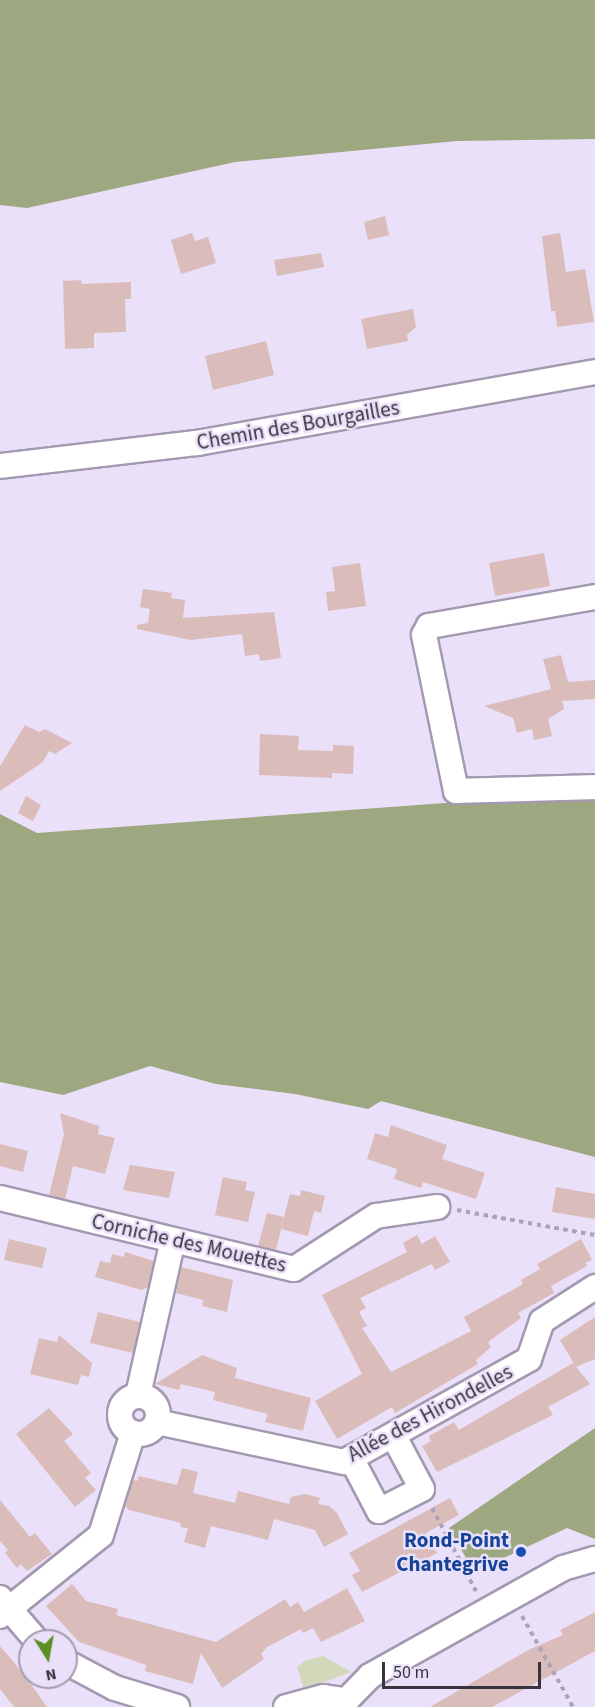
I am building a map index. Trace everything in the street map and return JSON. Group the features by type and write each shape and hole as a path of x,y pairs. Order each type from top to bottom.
{"street":[{"name":"Chemin des Bourgailles","path":"0,466 197,443 595,372"},
{"path":"595,597 429,626 423,635 456,791 595,787"},
{"name":"Corniche des Mouettes","path":"0,1198 294,1269 376,1216 437,1206"},
{"path":"138,1395 173,1240"},
{"name":"Allée des Hirondelles","path":"157,1422 344,1462 529,1359 542,1321 595,1287"},
{"path":"138,1395 154,1403 157,1422 147,1433 133,1433 122,1423 120,1414 125,1401 138,1395"},
{"path":"25,1629 3,1608 100,1535 133,1433"},
{"path":"351,1458 379,1511 422,1489 393,1435"},
{"path":"286,1707 324,1697 342,1704 370,1676 562,1568 595,1559"},
{"path":"78,1668 115,1688 177,1707"}],"path":[{"path":"437,1206 595,1234"},
{"path":"422,1489 478,1594"},
{"path":"512,1596 573,1707"}],"green space":[{"path":"0,0 595,0 595,139 457,141 235,162 27,208 0,205"},
{"path":"595,792 595,1157 381,1101 368,1109 295,1094 216,1084 150,1066 63,1095 0,1082 0,814 37,833"},
{"path":"595,1428 595,1539 567,1528 474,1572 449,1528"},
{"path":"323,1656 351,1672 304,1690 297,1667 306,1660"}],"building":[{"path":"385,216 389,235 368,240 364,222"},
{"path":"192,233 195,241 208,237 216,263 181,274 171,240"},
{"path":"560,233 566,272 585,269 594,322 557,327 555,311 551,311 542,236"},
{"path":"321,253 324,267 277,276 274,260"},
{"path":"81,280 82,284 131,282 131,299 125,299 126,332 94,333 94,348 65,349 63,281"},
{"path":"413,309 416,327 407,335 408,341 367,349 361,319"},
{"path":"266,341 274,375 213,390 205,356"},
{"path":"544,553 550,586 495,596 489,563"},
{"path":"360,563 366,606 328,611 326,592 335,591 332,567"},
{"path":"143,589 172,593 171,598 185,600 183,618 274,612 281,658 260,661 259,654 245,656 242,634 191,640 137,629 137,625 148,623 150,609 140,607"},
{"path":"561,655 568,682 595,680 595,699 562,701 564,709 548,719 552,736 534,740 532,729 517,733 513,718 484,706 551,689 543,659"},
{"path":"25,725 39,732 45,729 72,743 55,754 49,751 43,762 0,791 0,766"},
{"path":"260,734 299,736 298,750 333,751 333,745 354,746 353,774 332,773 332,778 259,775"},
{"path":"26,796 41,805 33,821 18,813"},
{"path":"60,1113 99,1126 98,1134 115,1138 105,1174 73,1166 65,1199 49,1195 64,1134"},
{"path":"391,1125 447,1145 442,1159 485,1173 476,1199 423,1182 421,1188 394,1179 397,1169 367,1159 375,1133 388,1137"},
{"path":"0,1144 28,1151 23,1172 0,1166"},
{"path":"130,1165 175,1172 169,1198 123,1190"},
{"path":"223,1177 247,1182 245,1190 255,1192 248,1222 215,1215"},
{"path":"556,1187 595,1194 595,1219 552,1212"},
{"path":"301,1190 325,1196 321,1213 314,1211 308,1236 281,1229 290,1194 300,1196"},
{"path":"267,1213 284,1217 276,1250 258,1246"},
{"path":"417,1235 422,1244 435,1236 450,1262 435,1270 432,1264 360,1298 366,1308 359,1312 367,1326 362,1328 391,1372 471,1331 464,1317 523,1284 521,1280 540,1269 537,1264 581,1239 592,1260 585,1263 587,1266 551,1286 554,1293 518,1313 521,1318 488,1342 491,1347 476,1360 478,1364 395,1413 392,1407 337,1439 315,1401 362,1374 322,1295 407,1252 403,1243"},
{"path":"9,1239 47,1248 42,1268 4,1260"},
{"path":"125,1252 154,1261 148,1287 142,1290 95,1277 100,1261 110,1263 112,1254 124,1257"},
{"path":"181,1267 233,1280 227,1312 202,1306 203,1300 176,1293"},
{"path":"98,1312 140,1322 133,1353 90,1343"},
{"path":"595,1317 595,1359 576,1367 560,1340"},
{"path":"59,1335 92,1363 89,1377 81,1375 78,1385 30,1374 39,1338 57,1342"},
{"path":"202,1355 237,1368 235,1378 311,1398 303,1431 265,1422 268,1414 213,1400 215,1392 181,1384 179,1390 155,1384"},
{"path":"573,1363 590,1384 548,1407 553,1415 437,1472 422,1446 431,1441 429,1436 454,1422 459,1430"},
{"path":"49,1408 73,1434 64,1441 91,1473 85,1478 96,1490 75,1507 16,1434"},
{"path":"182,1468 198,1472 193,1493 235,1503 238,1491 289,1504 291,1497 305,1494 320,1498 318,1504 329,1506 337,1513 348,1534 324,1547 315,1530 274,1519 268,1540 211,1526 205,1548 184,1542 188,1528 180,1527 181,1523 129,1510 125,1506 133,1480 137,1481 139,1476 177,1485"},
{"path":"450,1498 459,1515 426,1533 437,1553 362,1592 352,1575 360,1571 349,1553"},
{"path":"0,1500 30,1537 35,1533 52,1554 27,1571 21,1564 17,1568 5,1553 8,1550 0,1541"},
{"path":"72,1584 86,1601 118,1609 116,1615 216,1642 285,1599 290,1607 298,1602 304,1612 347,1588 365,1621 321,1642 313,1628 303,1633 301,1629 267,1647 261,1654 264,1659 222,1688 201,1653 193,1684 145,1671 146,1665 79,1642 78,1629 67,1629 46,1606"},
{"path":"595,1612 595,1651 492,1707 430,1707 528,1650 563,1635 560,1630"},
{"path":"0,1646 18,1667 18,1689 34,1689 47,1707 14,1707 0,1689"}],"place":[{"name":"Rond-Point Chantegrive","path":"521,1552"}]}
